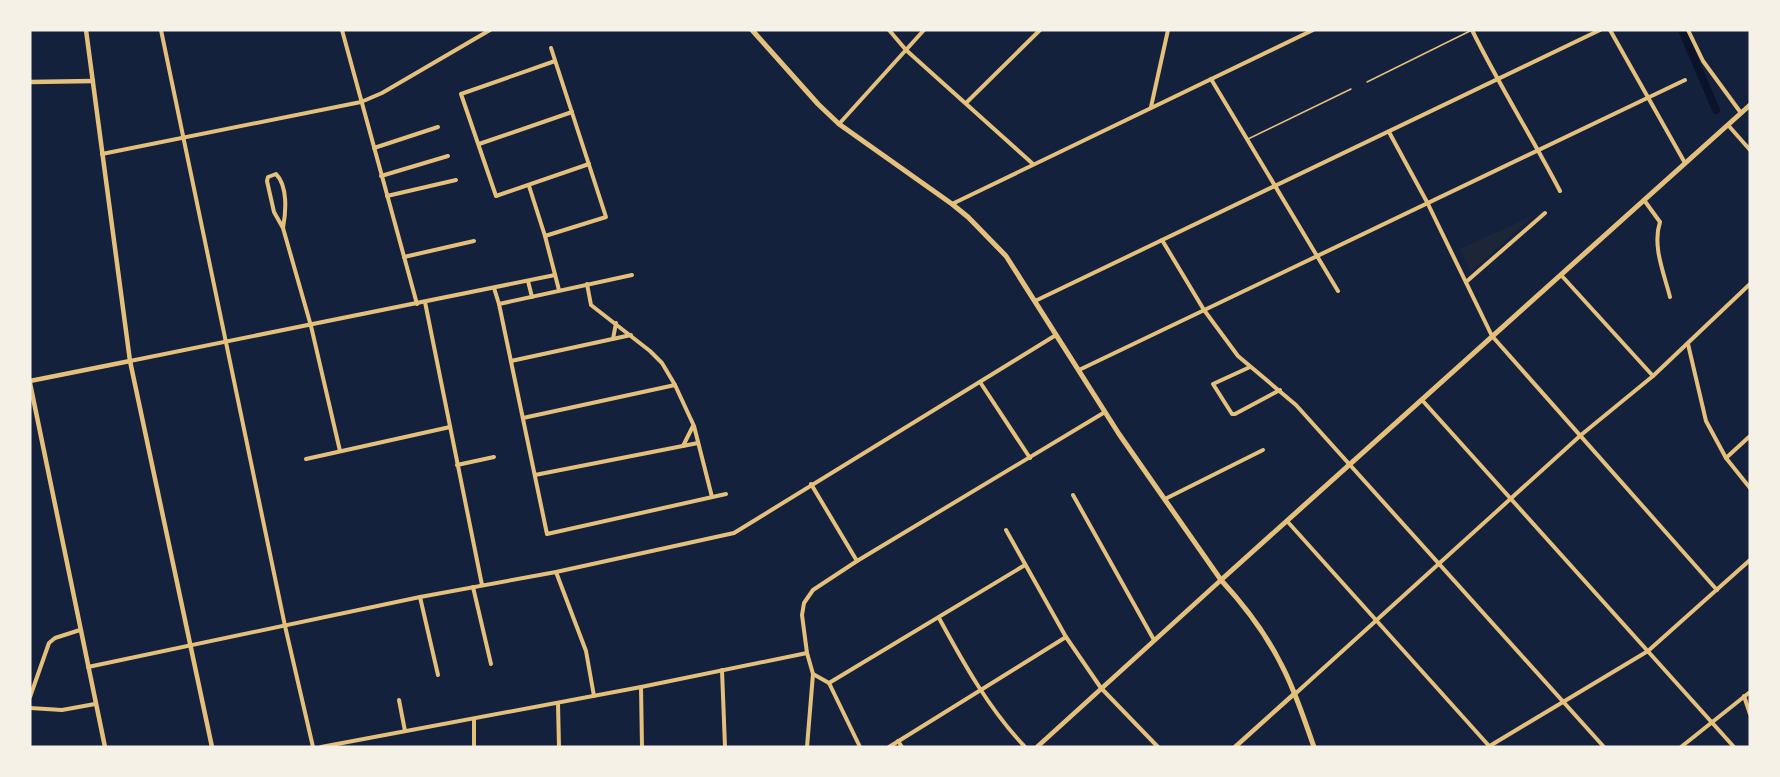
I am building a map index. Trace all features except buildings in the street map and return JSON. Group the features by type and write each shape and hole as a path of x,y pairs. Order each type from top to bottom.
{"main road":[{"path":"752,30 818,104 839,124 952,204 975,223 1006,256 1105,412 1221,580 1266,637 1282,665 1314,747"},
{"path":"1221,580 1750,105"}],"street":[{"path":"86,30 130,361 212,747"},
{"path":"161,30 225,343 313,747"},
{"path":"342,30 417,304"},
{"path":"102,154 361,102 382,93 490,30"},
{"path":"889,30 906,50 1034,165"},
{"path":"839,124 924,30"},
{"path":"966,103 1040,30"},
{"path":"1151,108 1168,30"},
{"path":"952,204 1313,30"},
{"path":"1472,30 1497,80 1560,191"},
{"path":"1035,301 1600,30"},
{"path":"1611,30 1685,163"},
{"path":"1689,30 1703,61 1741,113"},
{"path":"545,236 606,217 551,48"},
{"path":"555,61 461,94 496,196 589,164"},
{"path":"1212,79 1338,291"},
{"path":"1079,370 1685,80"},
{"path":"30,82 93,81"},
{"path":"479,144 572,112"},
{"path":"1728,125 1750,150"},
{"path":"374,148 438,127"},
{"path":"1389,132 1427,202 1492,336 1717,590"},
{"path":"381,176 448,156"},
{"path":"283,228 286,211 280,180 276,174 272,174 267,181 274,212 283,228 312,326 340,451"},
{"path":"387,196 456,180"},
{"path":"529,186 559,290"},
{"path":"1644,200 1660,222 1656,234 1658,251 1670,297"},
{"path":"1466,282 1545,213"},
{"path":"1162,240 1204,310 1238,356 1280,390 1350,464 1604,747"},
{"path":"404,257 474,241"},
{"path":"105,747 30,382 555,275"},
{"path":"499,304 632,275"},
{"path":"1561,275 1653,376"},
{"path":"528,281 532,297"},
{"path":"1235,747 1581,435 1653,376 1750,284"},
{"path":"587,285 591,305 632,335 662,363 675,385 694,426 712,497"},
{"path":"494,288 547,534 726,494"},
{"path":"424,302 482,585"},
{"path":"614,339 616,323"},
{"path":"88,667 420,597 556,572 734,533 1057,334"},
{"path":"511,361 632,335"},
{"path":"1688,344 1707,421 1725,458 1750,488"},
{"path":"1250,367 1213,384 1232,414 1280,390"},
{"path":"980,382 1030,458"},
{"path":"523,418 675,385"},
{"path":"1422,400 1734,747"},
{"path":"807,747 813,674 807,653 802,615 804,603 813,590 857,561 1105,412"},
{"path":"683,446 694,426"},
{"path":"306,459 450,427"},
{"path":"1725,458 1750,436"},
{"path":"535,475 698,442"},
{"path":"1165,499 1263,450"},
{"path":"457,465 494,457"},
{"path":"811,484 857,561"},
{"path":"1073,495 1154,640"},
{"path":"1287,521 1489,747 1648,651 1750,560"},
{"path":"1006,530 1066,637 1101,688 1158,747"},
{"path":"829,683 1025,565"},
{"path":"556,572 586,651 594,696"},
{"path":"1037,747 1221,580"},
{"path":"473,587 491,664"},
{"path":"420,597 438,675"},
{"path":"939,618 980,691 1009,730 1025,747"},
{"path":"30,697 49,643 55,638 80,630"},
{"path":"889,747 1066,637"},
{"path":"321,747 641,687 807,653"},
{"path":"722,670 725,747"},
{"path":"813,674 829,683 860,747"},
{"path":"641,687 642,747"},
{"path":"1681,747 1750,692"},
{"path":"1744,696 1750,714"},
{"path":"399,700 405,731"},
{"path":"558,703 559,747"},
{"path":"30,708 62,710 95,704"},
{"path":"474,719 474,747"},
{"path":"898,741 903,747"}],"lane":[{"path":"1368,81 1472,30"},
{"path":"1248,140 1351,89"}],"shaded area":[{"path":"1534,215 1471,272 1460,249"}],"waterway":[{"path":"1682,30 1716,110"}]}
